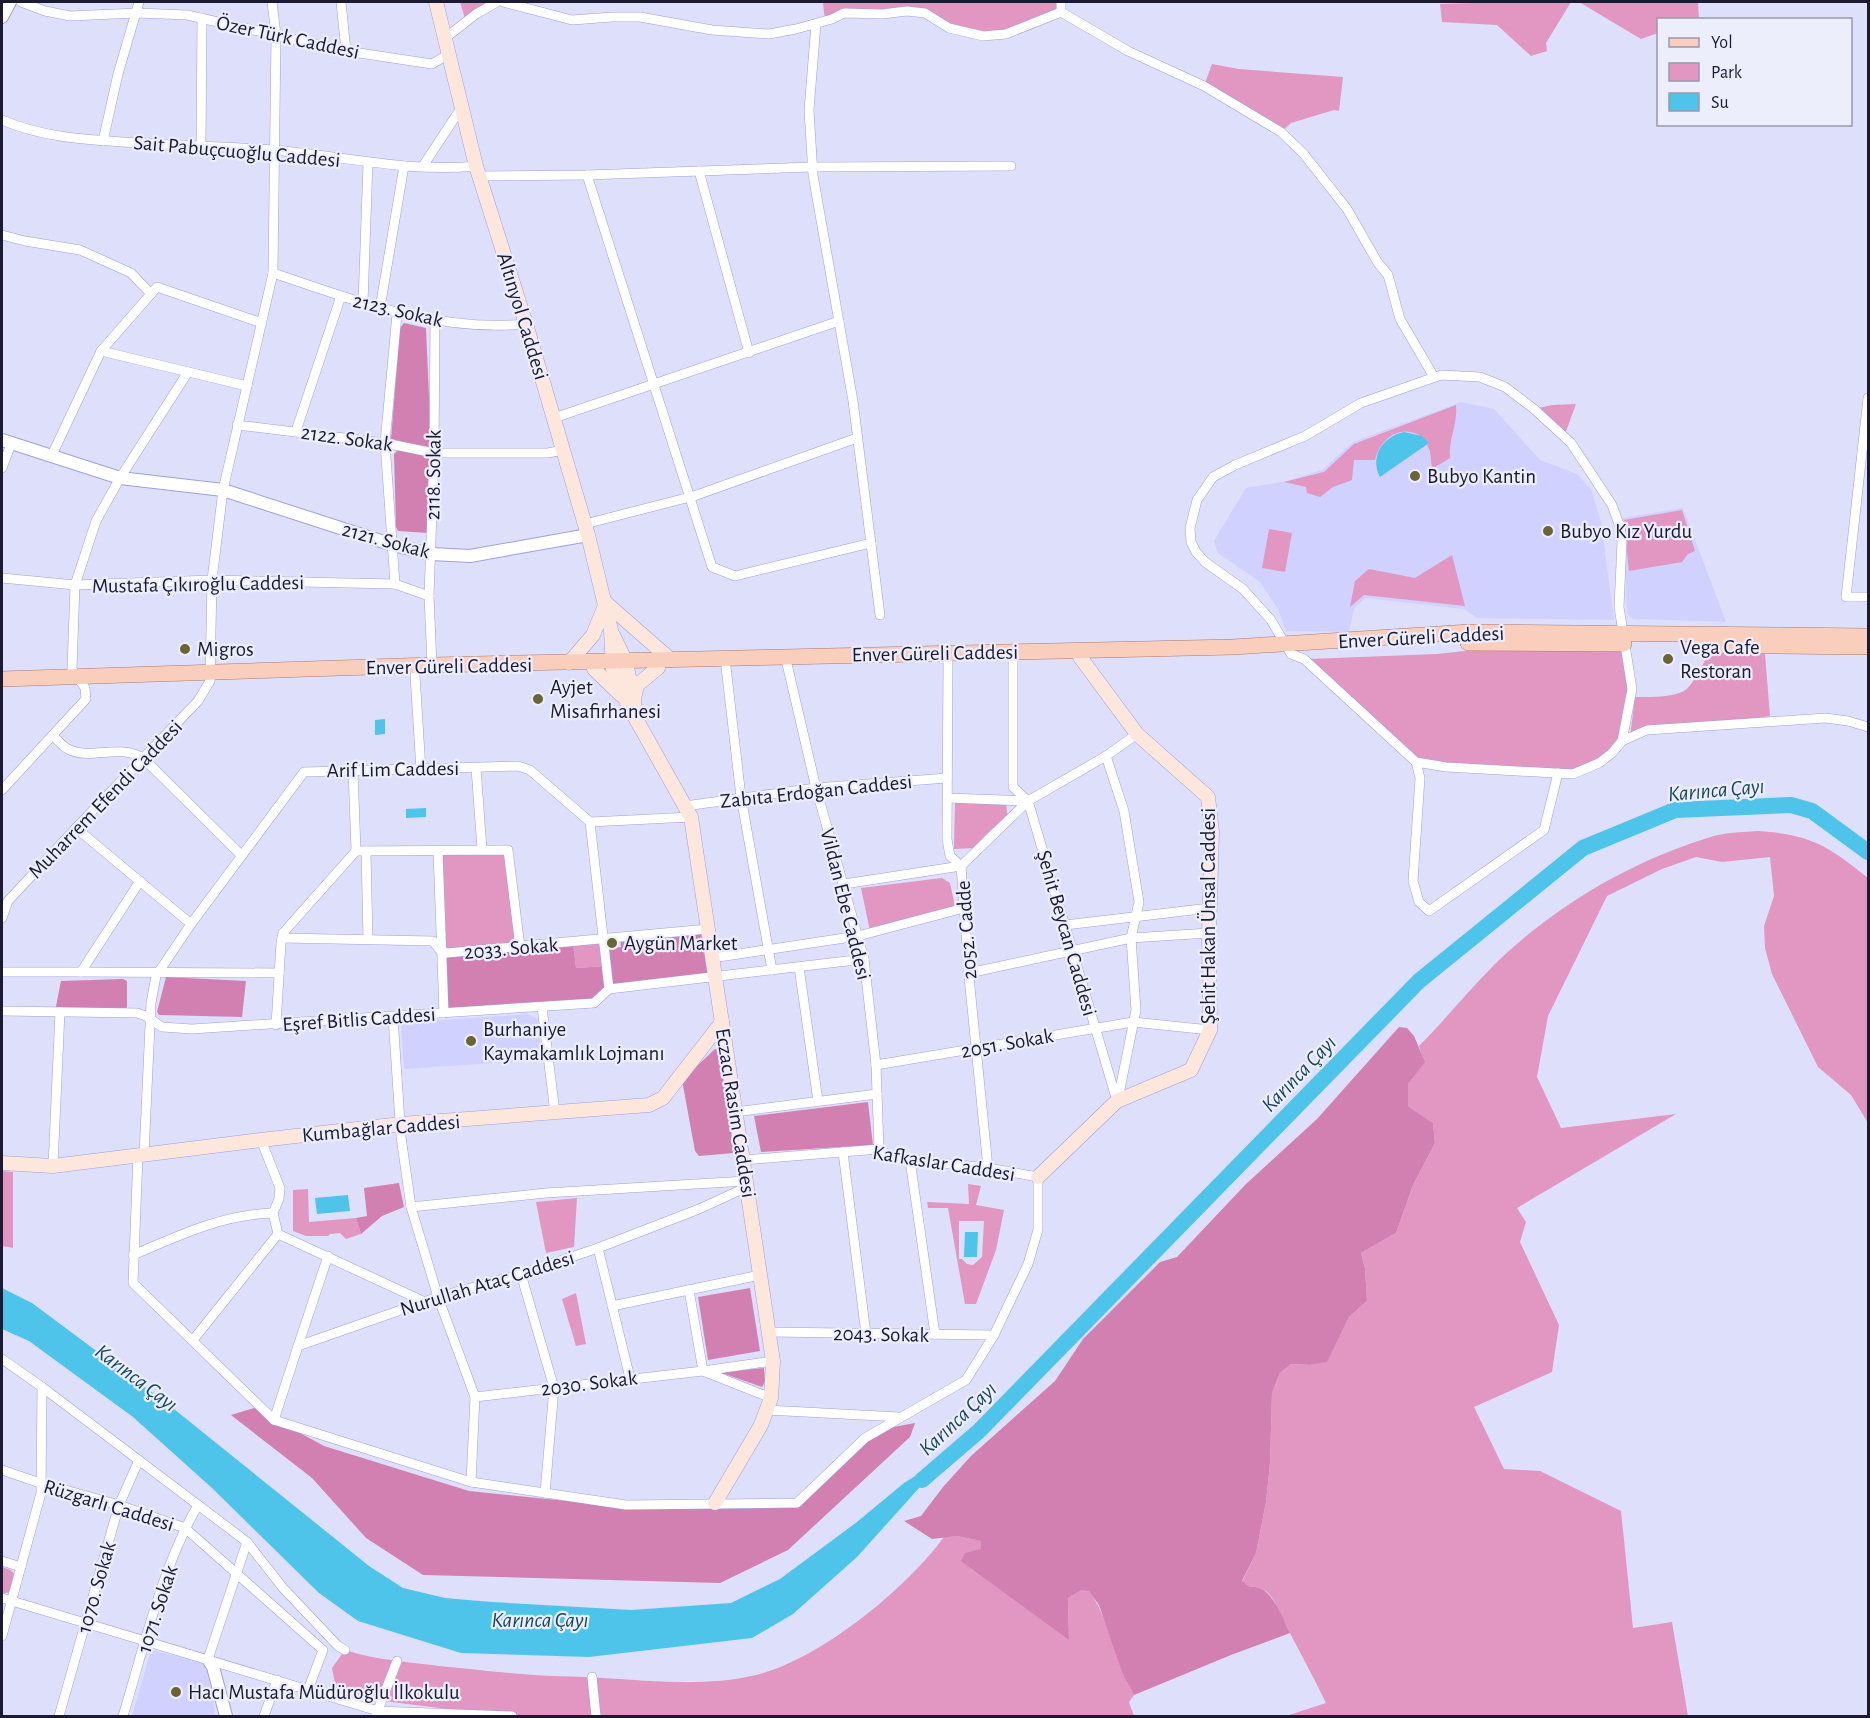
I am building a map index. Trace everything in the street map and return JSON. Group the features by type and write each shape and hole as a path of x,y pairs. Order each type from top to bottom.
{"main road":[{"name":"Altınyol Caddesi","path":"436,2 447,55 477,171 526,324 587,530 620,666"},
{"path":"569,663 592,635 606,603 665,664 637,685 630,703 594,669"},
{"name":"Enver Güreli Caddesi","path":"665,664 726,667 1471,643 1869,636"},
{"name":"Enver Güreli Caddesi","path":"1624,639 1869,646"},
{"name":"Enver Güreli Caddesi","path":"210,676 415,675 594,669 665,664 1288,650"},
{"name":"Şehit Hakan Ünsal Caddesi","path":"1080,657 1137,734 1208,797 1212,832 1209,933 1210,1030 1191,1070 1118,1101"},
{"name":"Enver Güreli Caddesi","path":"2,687 432,665 569,663 620,666"},
{"name":"Eczacı Rasim Caddesi","path":"620,666 638,723 688,811 716,977 773,1361 769,1404 761,1425 715,1503"},
{"name":"Enver Güreli Caddesi","path":"2,679 81,683"},
{"name":"Kumbağlar Caddesi","path":"2,1163 53,1166 401,1125 649,1106 657,1103 722,1022"},
{"path":"1038,1177 1118,1101"}],"street":[{"path":"2,17 10,2"},
{"name":"Özer Türk Caddesi","path":"21,2 45,11 70,16 137,13 187,15 346,51 432,64 447,55"},
{"path":"103,141 118,74 139,2"},
{"path":"210,676 212,580 223,490 273,273 276,35 272,2"},
{"path":"341,2 346,51"},
{"path":"444,39 476,14 497,2"},
{"path":"503,2 572,20 640,17 712,30 769,34 816,24 844,13 926,13 949,28 983,36 1006,34 1061,12"},
{"path":"1061,2 1061,12"},
{"path":"1061,12 1128,51 1204,86 1281,132 1303,153 1347,209 1378,263 1388,275 1400,319 1434,377"},
{"path":"201,146 202,18"},
{"path":"816,24 809,110 812,167 857,438 880,615"},
{"path":"423,166 461,108"},
{"name":"Sait Pabuçcuoğlu Caddesi","path":"2,120 39,132 78,139 274,150 368,163 462,167 477,171 586,175 812,167 1011,166"},
{"path":"363,303 368,163"},
{"path":"380,309 404,166"},
{"path":"699,171 748,353"},
{"path":"586,175 712,567 735,576 870,543"},
{"path":"2,235 80,250 131,273 151,294"},
{"name":"2123. Sokak","path":"273,273 397,314 435,321 526,324"},
{"path":"51,457 101,351 157,287 262,323"},
{"path":"296,431 341,296"},
{"path":"395,584 385,443 397,314"},
{"name":"2118. Sokak","path":"432,665 429,596 434,453 435,321"},
{"path":"554,418 839,321"},
{"path":"101,351 247,386"},
{"path":"2,790 86,699 81,683 72,669 75,585 96,521 120,478 188,372"},
{"path":"1622,741 1632,689 1618,607 1622,555 1620,527 1612,505 1571,444 1534,409 1505,387 1480,377 1441,375 1361,403 1305,436 1235,465 1213,477 1197,500 1190,528 1191,542 1196,552 1205,562 1243,589 1262,608 1288,650 1304,659 1416,762 1446,767 1572,774 1599,763 1622,741 1647,730 1825,718 1869,727"},
{"path":"1869,398 1846,597 1869,597"},
{"name":"2122. Sokak","path":"237,425 385,443 434,453 548,453 563,450"},
{"path":"587,530 690,498 857,438"},
{"path":"2,468 6,442"},
{"name":"2121. Sokak","path":"6,442 120,478 223,490 393,545 431,554 470,556 587,530"},
{"name":"Mustafa Çıkıroğlu Caddesi","path":"2,578 75,585 212,580 395,584 429,596"},
{"name":"Şehit Beycan Caddesi","path":"1013,659 1013,787 1028,801 1094,1028 1118,1101"},
{"name":"2052. Cadde","path":"948,661 947,838 950,856 961,866 988,1168"},
{"name":"Vildan Ebe Caddesi","path":"787,664 816,788 864,959 876,1065 879,1149"},
{"path":"726,667 741,797 772,970"},
{"path":"415,675 421,770"},
{"name":"Muharrem Efendi Caddesi","path":"2,918 8,901 198,701 210,676"},
{"path":"844,884 961,866 1028,801 1106,756 1137,734"},
{"path":"53,736 75,752 120,751 133,753 143,758 242,855"},
{"path":"1106,756 1124,812 1139,902 1131,938 1136,1010 1118,1101"},
{"path":"1416,762 1420,778 1413,880 1419,902 1429,911 1544,830 1558,773"},
{"name":"Arif Lim Caddesi","path":"274,1420 133,1282 151,1003 158,971 301,774 307,771 523,766 590,822"},
{"path":"476,768 482,849"},
{"path":"353,771 368,939"},
{"name":"Zabıta Erdoğan Caddesi","path":"590,822 688,811 741,797 816,788 947,778"},
{"path":"948,798 1028,801"},
{"path":"590,822 609,989"},
{"path":"76,828 191,924"},
{"path":"276,1025 284,933 361,851 505,849 510,852 520,947"},
{"path":"438,851 444,1013"},
{"path":"81,972 140,881"},
{"path":"2,892 8,901"},
{"path":"712,958 858,936 964,908"},
{"path":"1065,925 1210,908"},
{"name":"2033. Sokak","path":"282,938 433,941 447,953 708,929"},
{"path":"969,973 1131,938 1209,933"},
{"name":"Eşref Bitlis Caddesi","path":"2,1011 137,1013 162,1027 192,1029 276,1025 594,1003 609,989 864,959"},
{"path":"799,967 818,1101"},
{"path":"2,972 279,973"},
{"path":"542,1006 555,1113"},
{"path":"53,1166 60,1012"},
{"path":"393,1017 401,1125 411,1207 438,1297 475,1397 471,1482"},
{"name":"2051. Sokak","path":"876,1065 1133,1022 1210,1030"},
{"path":"735,1112 877,1094"},
{"path":"261,1140 280,1188 279,1199 273,1213 278,1234"},
{"name":"Kafkaslar Caddesi","path":"742,1160 879,1149 893,1158 988,1168 1038,1177"},
{"path":"843,1152 866,1334"},
{"path":"910,1160 936,1334"},
{"path":"328,1256 274,1420 471,1482 626,1505 797,1503 865,1438 966,1380 994,1335 1028,1264 1038,1230 1038,1177"},
{"path":"411,1207 546,1193 746,1184"},
{"name":"Nurullah Ataç Caddesi","path":"298,1346 438,1297 521,1274 598,1248 746,1184"},
{"path":"133,1255 210,1223 252,1214 273,1213"},
{"path":"278,1234 425,1302"},
{"path":"193,1340 278,1234"},
{"path":"598,1248 630,1378"},
{"path":"521,1274 554,1388 545,1493"},
{"path":"612,1306 760,1275"},
{"path":"689,1290 703,1371"},
{"name":"2043. Sokak","path":"769,1332 994,1335"},
{"path":"2,1359 247,1542 283,1588 338,1646 345,1650"},
{"name":"2030. Sokak","path":"475,1397 773,1361"},
{"name":"2030. Sokak","path":"703,1371 769,1404 901,1417"},
{"path":"2,1636 6,1600 21,1567 41,1493 42,1387"},
{"name":"1070. Sokak","path":"59,1716 119,1505 139,1460"},
{"name":"Rüzgarlı Caddesi","path":"2,1470 40,1484 119,1505 185,1528 323,1650 308,1690"},
{"name":"1071. Sokak","path":"123,1716 185,1528 198,1505"},
{"path":"208,1659 247,1542"},
{"path":"2,1562 21,1567"},
{"path":"6,1600 278,1680 377,1714 512,1716"},
{"path":"208,1659 213,1667 226,1716"},
{"path":"377,1714 397,1661"},
{"path":"592,1677 596,1716"},
{"path":"264,1716 278,1680"}],"shaded area":[{"path":"404,323 426,328 431,443 428,448 391,439 400,328"},
{"path":"1461,402 1494,409 1540,460 1577,474 1591,489 1601,522 1614,620 1477,618 1464,609 1365,598 1354,609 1349,632 1286,631 1278,609 1260,582 1218,553 1214,541 1246,488 1287,481 1322,470 1353,442"},
{"path":"401,450 427,455 430,459 428,533 398,531 396,527 394,454"},
{"path":"1683,508 1726,622 1633,619 1627,613 1623,518"},
{"path":"708,929 716,977 610,989 594,1003 444,1013 442,951 573,942 576,968 606,966 605,949 621,947 620,937"},
{"path":"166,977 246,981 242,1017 159,1015 157,1012"},
{"path":"123,979 127,981 127,1007 125,1009 57,1008 56,1006 61,981"},
{"name":"Burhaniye Kaymakamlık Lojmanı","path":"528,1014 539,1020 541,1060 404,1069 401,1023"},
{"path":"1399,1027 1407,1028 1414,1036 1425,1062 1408,1084 1408,1106 1433,1123 1435,1143 1413,1185 1396,1233 1361,1253 1365,1268 1367,1301 1349,1317 1327,1362 1310,1365 1291,1364 1280,1373 1272,1393 1270,1463 1266,1502 1256,1553 1242,1581 1250,1587 1258,1587 1270,1596 1290,1633 1134,1695 1122,1672 1099,1605 1089,1591 1082,1590 1068,1598 1069,1640 961,1561 965,1553 981,1549 981,1541 957,1536 932,1539 904,1521 921,1516 971,1456 1055,1381 1083,1339 1160,1262 1177,1257 1246,1184 1317,1119"},
{"path":"715,1049 719,1050 734,1153 699,1156 695,1151 682,1080"},
{"path":"868,1102 873,1145 761,1152 754,1116"},
{"path":"399,1183 404,1207 382,1216 361,1234 356,1218 367,1216 364,1188"},
{"path":"750,1288 760,1351 708,1360 698,1297"},
{"path":"764,1368 765,1382 762,1387 719,1372"},
{"path":"254,1408 324,1446 469,1491 587,1503 800,1503 872,1431 915,1423 910,1437 788,1550 720,1583 423,1575 366,1538 312,1478 231,1415"},
{"name":"Hacı Mustafa Müdüroğlu İlkokulu","path":"151,1650 201,1662 210,1667 215,1716 132,1716"}],"green space":[{"path":"460,2 497,2 466,22"},
{"path":"823,2 1061,2 1061,12 1006,34 970,34 925,13 844,13 825,21"},
{"path":"1571,2 1546,43 1547,51 1531,56 1497,25 1442,22 1440,4"},
{"path":"1579,2 1698,2 1699,18 1657,18 1657,33 1641,39"},
{"path":"1212,64 1239,69 1343,77 1339,111 1334,110 1291,123 1281,132 1204,86"},
{"path":"1576,404 1564,437 1534,409 1552,405"},
{"path":"1456,405 1450,458 1432,469 1427,445 1429,443 1421,436 1405,432 1397,433 1383,443 1375,460 1354,460 1352,480 1333,487 1320,497 1307,493 1306,487 1284,482 1324,472 1354,444"},
{"path":"1682,510 1695,551 1688,554 1682,562 1629,571 1624,520"},
{"path":"1269,529 1292,533 1285,572 1262,568"},
{"path":"1452,555 1465,606 1364,595 1350,607 1355,581 1369,569 1415,578"},
{"path":"1474,650 1625,650 1632,689 1622,741 1612,753 1573,774 1416,762 1309,659 1437,654"},
{"path":"1710,650 1765,654 1770,716 1630,737 1635,697 1666,696 1684,691 1695,678"},
{"path":"955,801 1006,802 1008,820 993,828 974,848 954,849"},
{"path":"1759,831 1793,836 1818,844 1842,858 1868,878 1868,1123 1851,1095 1818,1067 1772,974 1765,948 1764,926 1774,896 1770,857 1722,862 1696,857 1662,869 1607,896 1548,1016 1537,1077 1561,1128 1676,1114 1517,1208 1526,1222 1520,1242 1559,1325 1552,1372 1474,1407 1504,1469 1540,1471 1621,1511 1633,1628 1672,1622 1688,1716 1286,1716 1326,1703 1272,1597 1263,1589 1250,1587 1242,1582 1256,1553 1266,1502 1270,1463 1272,1393 1280,1373 1291,1364 1310,1365 1327,1361 1349,1317 1367,1301 1365,1268 1361,1253 1396,1233 1413,1185 1435,1143 1433,1123 1408,1106 1408,1084 1424,1062 1419,1046 1494,965 1517,944 1542,923 1596,887 1684,846 1719,835"},
{"path":"505,849 520,947 442,951 438,851"},
{"path":"942,878 950,883 955,906 870,931 861,888"},
{"path":"603,939 606,966 576,968 573,942"},
{"path":"2,1171 13,1172 13,1248 2,1246"},
{"path":"968,1184 981,1186 976,1205 1004,1210 996,1250 976,1304 965,1304 948,1208 928,1208 927,1202 969,1204","holes":["959,1221 984,1221 982,1257 973,1265 967,1264 959,1259"]},
{"path":"308,1189 309,1222 356,1218 361,1234 346,1239 340,1233 328,1236 306,1236 293,1231 293,1190"},
{"path":"577,1198 574,1247 546,1253 536,1202"},
{"path":"576,1293 586,1344 576,1346 562,1299"},
{"path":"957,1536 982,1541 981,1549 977,1551 1069,1639 1068,1598 1082,1590 1089,1590 1102,1614 1134,1695 1129,1702 1134,1716 502,1716 337,1695 332,1668 345,1650 404,1662 543,1676 699,1682 756,1675 781,1667 833,1638 884,1600 928,1557 944,1537"},
{"path":"2,1567 11,1570 14,1574 10,1592 2,1594"}],"water":[{"path":"1404,432 1422,436 1429,443 1380,477 1376,462 1380,448 1396,434"},
{"path":"385,719 385,734 375,735 375,720"},
{"path":"426,808 426,817 406,818 406,809"},
{"path":"348,1195 350,1211 317,1214 315,1198"},
{"path":"965,1232 978,1232 977,1257 964,1257"},
{"path":"2,1288 32,1303 169,1405 369,1566 403,1588 445,1598 631,1610 731,1603 780,1579 857,1522 904,1483 920,1473 938,1467 857,1557 793,1614 752,1638 589,1657 461,1653 358,1621 319,1593 212,1488 133,1417 29,1341 2,1329"}],"waterway":[{"name":"Karınca Çayı","path":"922,1480 979,1431 1419,981 1583,848 1675,810 1791,805 1812,811 1868,852"}],"place":[{"name":"Bubyo Kantin","path":"1415,476"},
{"name":"Bubyo Kız Yurdu","path":"1548,531"},
{"name":"Migros","path":"185,649"},
{"name":"Vega Cafe Restoran","path":"1668,659"},
{"name":"Ayjet Misafirhanesi","path":"538,699"},
{"name":"Aygün Market","path":"612,943"},
{"name":"Burhaniye Kaymakamlık Lojmanı","path":"471,1041"},
{"name":"Hacı Mustafa Müdüroğlu İlkokulu","path":"176,1692"}]}
